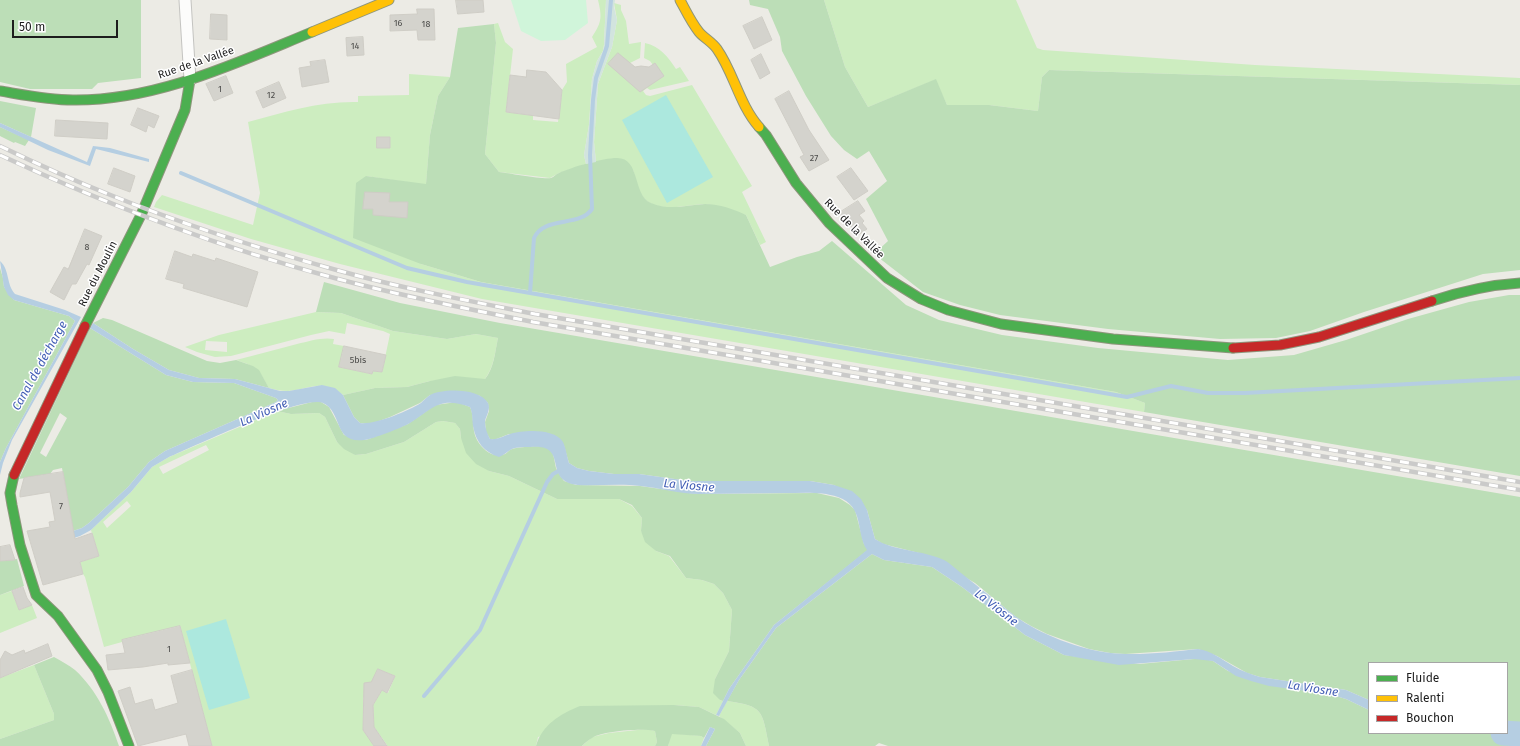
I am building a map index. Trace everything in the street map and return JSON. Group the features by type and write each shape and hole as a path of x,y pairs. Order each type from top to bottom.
{"main road":[{"name":"Rue de la Vallée","path":"0,91 20,96 54,100 96,100 136,94 190,80 216,71 389,0"},
{"name":"Rue de la Vallée","path":"680,0 690,20 699,32 716,48"},
{"path":"683,0 698,14"},
{"name":"Rue de la Vallée","path":"708,29 716,48 733,77 738,93 752,119 766,135 805,195 840,234 887,278 921,299 948,310 1001,324 1113,339 1228,348 1280,345 1319,337 1449,295 1492,285 1520,282"},
{"name":"Rue du Moulin","path":"129,746 108,692 97,670 58,616 36,595 20,548 10,493 14,476 80,336 140,215 185,110 190,80"}],"street":[{"path":"185,0 190,80"}],"green space":[{"path":"0,0 141,0 141,78 98,83 92,89 30,89 0,82"},
{"path":"511,0 586,0 588,23 565,40 541,41 521,31"},
{"path":"598,0 606,0 604,45 603,51 597,61 592,79 589,125 584,155 586,164 559,173 550,178 499,172 485,154 496,43 494,24 498,23 505,42 513,49 506,112 533,115 533,120 558,122 562,90 567,82 566,64 597,47 592,37 598,27 600,19"},
{"path":"749,0 824,0 845,67 868,107 936,79 947,105 989,105 1038,111 1042,77 1049,70 1520,85 1520,270 1483,274 1310,331 1276,338 1220,339 1108,329 1000,315 960,305 923,292 874,254 888,241 866,199 887,181 869,151 857,159 844,150 831,136 806,96 782,51 780,37 768,9 750,5"},
{"path":"824,0 1016,0 1037,48 1043,50 1255,65 1520,78 1520,85 1049,70 1042,77 1038,111 989,105 947,105 935,80 868,107 845,67"},
{"path":"614,3 621,5 621,10 626,21 629,44 641,42 640,58 630,63 636,68 641,66 647,69 653,65 650,61 644,58 645,43 650,44 659,49 670,60 676,69 680,67 689,81 650,90 647,88 643,91 646,95 650,96 692,85 752,186 742,192 766,242 760,245 746,215 708,204 679,207 661,207 653,205 646,200 638,189 633,170 596,162 594,142 598,84 612,47 617,20"},
{"path":"494,24 496,43 485,154 499,172 551,178 558,173 596,161 611,158 625,160 630,164 633,170 641,193 645,199 651,203 665,207 705,204 716,205 746,215 770,267 819,251 832,241 906,305 939,320 1002,335 1098,348 1228,360 1294,355 1346,340 1408,319 1469,302 1509,295 1520,295 1520,476 1144,412 1145,403 1116,392 481,282 421,264 353,238 356,183 366,176 426,184 430,135 438,96 450,77 458,28"},
{"path":"409,74 450,77 438,96 430,135 426,185 366,176 421,264 481,282 1116,392 1145,403 1144,412 482,299 340,264 251,239 154,207 162,195 253,225 260,193 248,122 316,105 358,102 358,96 409,95"},
{"path":"0,101 36,108 31,137 0,123"},
{"path":"0,127 29,140 25,146 15,142 14,143 0,136"},
{"path":"0,268 4,287 14,300 69,316 75,321 6,448 0,462"},
{"path":"324,282 400,303 500,323 1520,497 1520,746 888,746 879,743 875,746 769,746 765,725 759,712 755,708 748,705 727,701 739,680 776,628 872,554 884,560 932,567 962,587 1025,635 1064,655 1139,664 1194,659 1213,661 1228,671 1301,690 1329,694 1346,699 1368,710 1368,734 1508,734 1508,662 1368,662 1368,700 1346,690 1260,677 1247,673 1217,656 1198,649 1125,654 1089,649 1047,634 1031,626 1016,617 975,583 927,555 883,544 875,539 867,510 834,485 810,481 689,481 639,474 614,474 577,468 569,463 564,446 509,434 494,440 490,439 486,432 485,422 489,411 488,403 480,396 470,393 430,395 420,403 390,417 371,424 360,423 354,417 343,395 375,388 407,387 455,376 485,379 492,365 498,338 476,334 447,339 393,331 341,313 316,312"},
{"path":"316,312 341,313 393,331 447,339 476,334 498,338 492,364 485,379 430,381 407,387 375,388 343,395 329,387 322,386 288,391 269,388 257,370 236,360 320,339 334,339 333,344 344,346 340,367 372,374 373,371 382,372 390,334 347,323 345,334 329,331 231,356 215,357 185,347 219,335","holes":["206,341 227,342 227,352 205,350"]},
{"path":"103,318 112,320 207,361 220,363 236,360 253,366 259,370 269,388 235,379 199,378 169,370 93,323"},
{"path":"90,328 166,375 193,382 234,383 278,400 165,451 149,462 128,487 89,523 82,528 73,531 62,468 53,470 50,474 19,479","holes":["60,413 67,418 46,457 40,453"]},
{"path":"312,402 321,402 329,407 344,435 366,440 408,424 435,405 457,402 470,407 475,436 485,450 492,454 501,455 515,448 534,446 546,447 553,454 556,468 564,481 576,485 640,486 696,494 817,493 839,498 855,510 864,544 868,550 774,625 729,689 723,701 713,693 715,679 729,651 732,610 723,593 714,584 702,580 686,578 670,556 656,551 645,542 641,531 642,518 632,505 619,499 557,499 509,476 489,471 476,464 466,453 461,438 460,429 455,423 443,421 436,422 404,442 366,454 355,455 344,449 337,442 325,417 319,413 291,414 277,411"},
{"path":"277,411 291,414 319,413 325,417 337,442 355,455 366,454 404,442 436,422 443,421 455,423 460,429 461,438 489,471 509,476 557,499 619,499 632,506 642,518 641,531 656,551 669,556 686,578 702,580 714,584 723,593 732,610 729,651 715,679 720,700 723,701 716,715 699,707 674,705 538,737 536,746 385,746 387,745 374,727 373,705 382,690 388,693 395,676 378,669 363,699 363,730 374,746 212,746 180,626 122,640 122,642 104,647 80,562 99,556 91,530 131,492 152,467 169,457","holes":["206,445 209,450 163,474 159,467","127,501 131,506 107,528 103,522"]},
{"path":"17,559 24,586 0,595 0,561"},
{"path":"12,591 19,610 32,605 37,618 0,633 0,595"},
{"path":"54,657 75,670 90,687 107,715 119,746 0,746 0,739 54,720 54,714 34,665"},
{"path":"34,665 54,714 54,720 0,739 0,678"},
{"path":"727,701 748,705 755,708 759,712 765,725 769,746 746,746 740,733 719,716"},
{"path":"674,705 699,707 724,719 740,733 746,746 706,746 715,729 710,727 704,738 701,736 672,734 668,746 655,746 657,742 655,731 642,730 604,734 591,739 582,746 536,746 547,726 559,717 580,706"},
{"path":"647,729 655,731 657,742 655,746 582,746 592,737 609,733"},
{"path":"671,733 701,736 704,738 701,746 668,746"}],"shaded area":[{"path":"606,0 615,0 614,7 617,20 612,47 598,84 594,142 596,162 586,164 584,155 589,125 592,79 597,61 603,51"},
{"path":"666,95 713,177 667,203 622,120"},
{"path":"226,619 250,698 209,710 186,631"}],"water":[{"path":"0,123 87,162 93,146 110,148 149,159 149,162 96,149 90,166 48,150 0,127"},
{"path":"0,261 5,269 10,286 15,294 65,310 81,317 12,440 0,475 0,462 6,448 75,321 69,316 14,300 8,295 4,287"},
{"path":"93,323 169,370 199,378 235,379 280,391 289,391 322,385 335,388 343,395 354,417 360,423 382,420 408,410 421,403 430,395 443,391 452,390 470,392 484,398 489,405 485,424 490,439 531,431 553,434 559,437 563,442 569,463 577,468 614,474 639,474 689,481 810,481 834,485 852,491 861,499 867,510 875,539 890,546 927,554 944,560 1015,616 1048,635 1074,645 1121,654 1143,654 1198,649 1203,650 1249,674 1346,690 1368,700 1368,710 1346,699 1329,694 1269,686 1251,681 1236,676 1213,661 1194,659 1119,665 1064,655 1025,635 962,587 932,567 884,560 872,554 776,628 739,680 719,716 716,715 729,689 774,625 867,550 863,543 856,513 852,507 847,501 838,497 818,493 699,494 633,485 578,485 567,482 561,477 550,451 542,447 516,448 499,457 489,452 482,446 476,437 470,407 460,404 444,403 437,405 406,425 380,436 364,440 354,440 347,437 339,426 329,407 323,403 312,402 272,413 169,457 152,467 131,492 91,530 74,538 73,531 82,528 89,523 128,487 149,462 165,451 278,400 234,383 193,382 166,375 90,328"},
{"path":"710,727 715,729 706,746 701,746"}],"building":[{"path":"456,0 483,0 484,12 458,14"},
{"path":"417,9 434,9 435,40 418,40 417,30 390,31 390,15 417,14"},
{"path":"211,14 227,15 227,40 210,39"},
{"path":"762,17 772,40 754,49 743,26"},
{"path":"363,37 364,55 347,56 346,38"},
{"path":"618,53 635,67 649,67 655,63 664,76 640,92 608,64"},
{"path":"761,54 770,73 760,79 751,60"},
{"path":"325,60 329,82 302,87 299,68 311,66 310,62"},
{"path":"527,70 546,72 562,90 559,119 506,112 510,75 526,77"},
{"path":"226,76 233,93 214,101 206,84"},
{"path":"279,82 286,98 263,108 256,92"},
{"path":"789,91 809,130 829,160 809,171 800,157 804,155 775,99"},
{"path":"138,108 159,116 154,128 148,125 146,132 131,125"},
{"path":"56,120 108,123 107,139 55,136"},
{"path":"377,137 390,137 390,148 377,148"},
{"path":"114,168 135,176 130,192 108,184"},
{"path":"851,168 868,191 854,200 837,177"},
{"path":"365,192 390,193 389,202 408,202 407,218 373,215 373,209 363,209"},
{"path":"858,201 865,211 859,215 864,221 862,223 867,229 858,235 839,213"},
{"path":"85,229 102,236 89,265 87,264 76,284 72,284 64,300 50,292 64,267 68,269"},
{"path":"175,251 192,257 193,254 215,261 216,258 258,272 247,307 183,288 184,284 166,279"},
{"path":"344,346 386,355 382,372 373,371 372,374 339,367"},
{"path":"63,472 75,539 92,533 99,556 80,562 83,574 43,585 27,531 50,527 49,522 55,521 50,492 20,497 20,493 24,478"},
{"path":"10,545 15,560 0,561 0,547"},
{"path":"23,587 27,598 32,605 19,610 12,591"},
{"path":"180,626 190,663 168,665 168,663 108,670 106,655 125,653 122,640"},
{"path":"48,644 52,656 0,678 0,660 5,651 12,655 24,650 25,653"},
{"path":"378,669 395,676 387,693 382,690 373,705 374,727 387,746 374,746 363,730 364,683 371,682"},
{"path":"192,670 212,746 189,746 186,734 138,746 118,691 130,687 135,704 152,699 155,710 178,703 171,676"}],"waterway":[{"path":"530,293 534,238 539,231 546,226 579,218 586,215 592,209 590,155 593,100 596,78 607,46 611,0"},
{"path":"181,173 407,268 467,282 1127,397 1171,386 1208,393 1245,393 1520,378"},
{"path":"424,696 480,630 547,482 553,474 562,469"},
{"name":"La Viosne","path":"1508,733 1520,734"}],"railway":[{"path":"0,146 99,190 197,227 311,263 413,289 535,314 1520,482"},
{"path":"0,155 82,192 209,240 295,267 411,297 533,322 1520,490"}],"traffic: fast":[{"path":"0,91 64,100 104,99 135,94 195,78 312,32"},
{"path":"85,326 141,215 185,110 190,80"},
{"path":"759,127 766,135 796,183 829,223 887,278 921,299 948,310 1001,324 1113,339 1233,348"},
{"path":"1432,301 1475,289 1520,283"},
{"path":"14,475 10,493 12,505 20,545 36,595 58,616 97,670 108,692 129,746"}],"traffic: slow":[{"path":"312,32 389,0"},
{"path":"680,0 696,28 715,47 723,58 741,99 759,127"}],"traffic: jam":[{"path":"1233,348 1280,345 1319,337 1432,301"},
{"path":"14,475 85,326"}],"water label":[{"name":"Canal de décharge","path":"40,366"}]}
